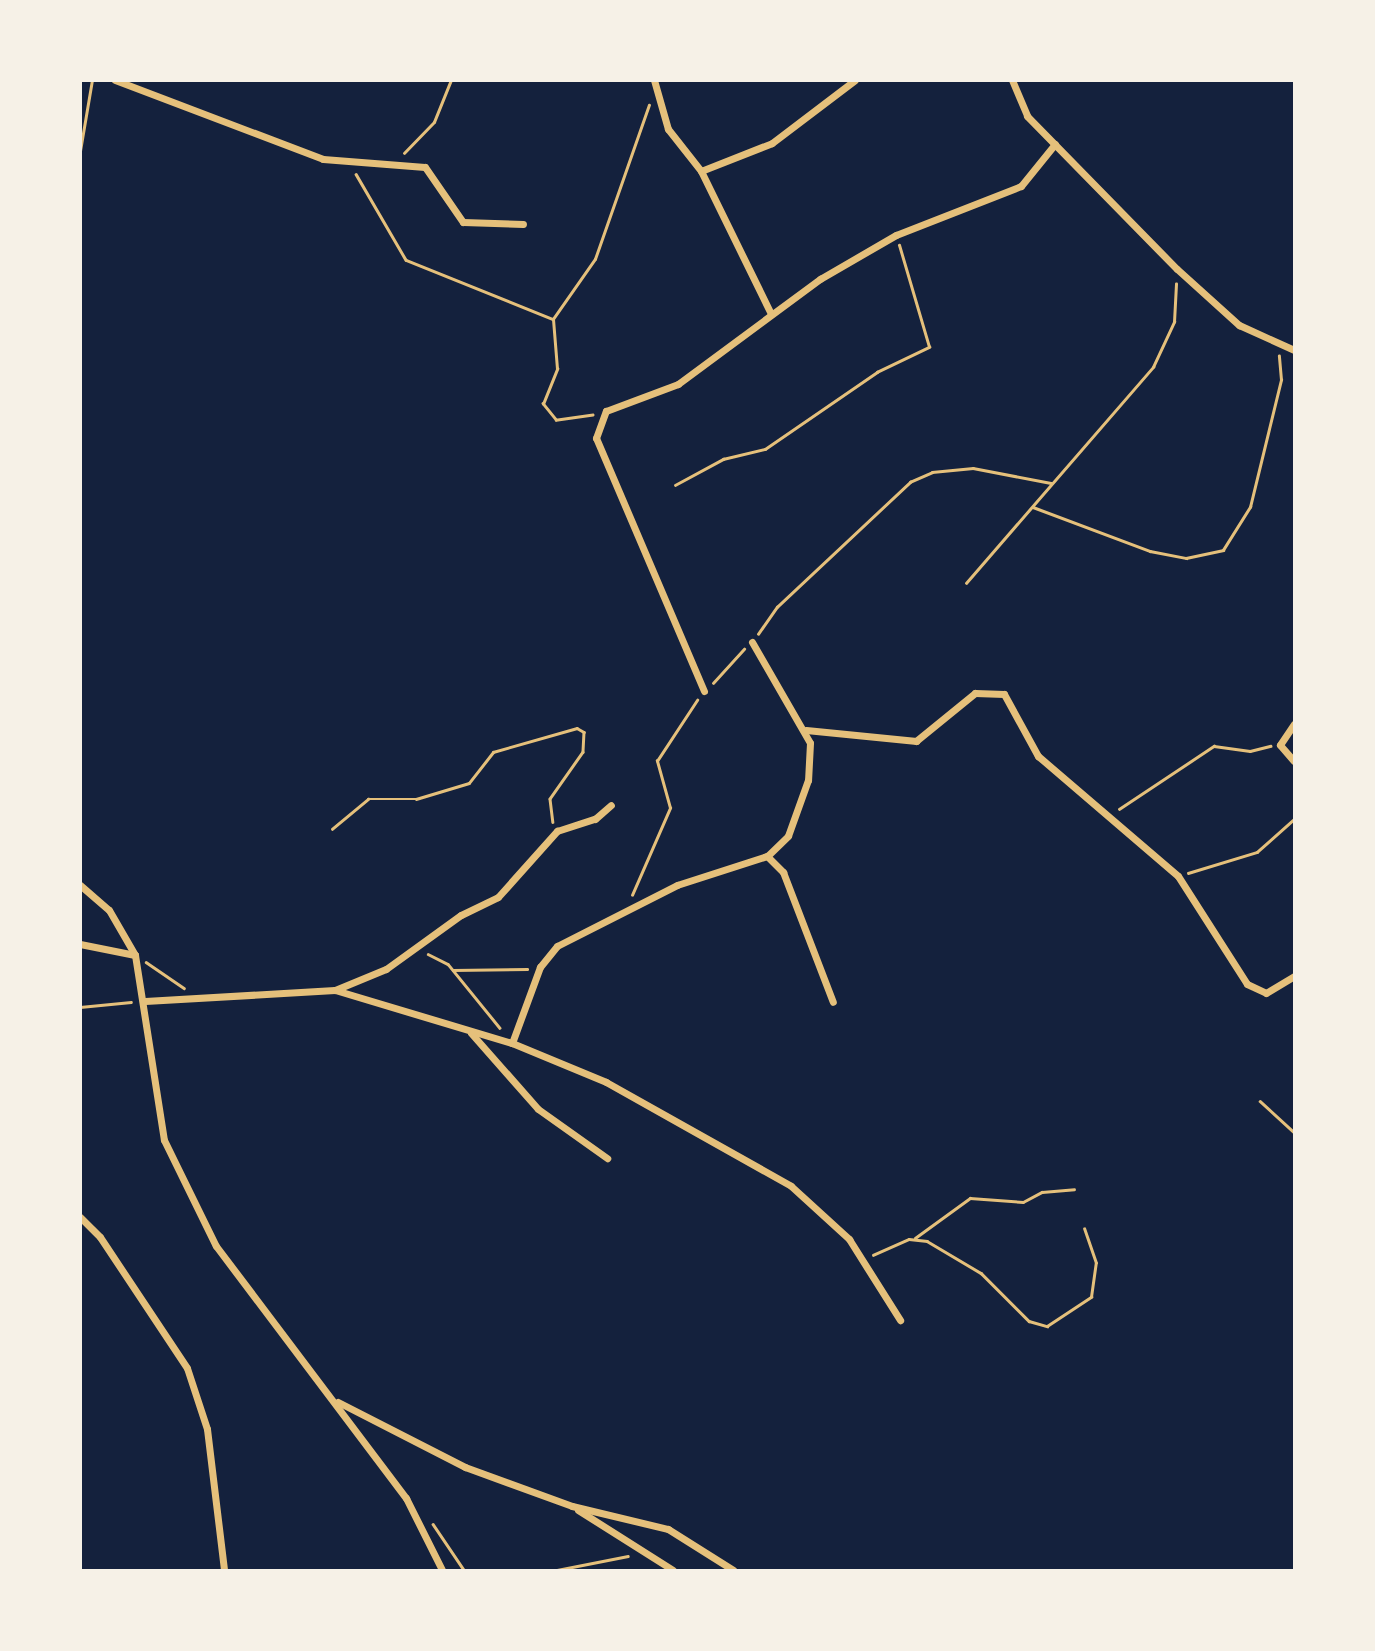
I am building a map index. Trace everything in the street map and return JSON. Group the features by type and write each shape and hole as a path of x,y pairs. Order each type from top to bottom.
{"street":[{"path":"115,80 309,155 352,164 391,164 430,169 454,212 470,226 523,224"},
{"path":"701,171 772,143 855,80"},
{"path":"1012,80 1027,116 1177,270 1239,325 1275,346 1294,350"},
{"path":"654,85 676,144 701,171 771,314"},
{"path":"704,691 684,654 668,593 622,508 596,438 606,411 678,384 771,314 896,235 1021,186 1055,144"},
{"path":"512,1043 540,967 557,946 626,909 767,856 788,836 808,779 806,730 752,642"},
{"path":"806,730 916,741 956,706 989,690 1014,704 1038,756 1111,815 1178,876 1247,984 1266,993 1294,976"},
{"path":"1294,724 1280,745 1294,761"},
{"path":"335,990 419,950 461,915 515,884 557,831 594,819 611,805"},
{"path":"767,856 783,872 833,1002"},
{"path":"80,886 110,909 135,955 145,1001 164,1140 177,1173 216,1246 337,1402 406,1497 442,1570"},
{"path":"80,944 135,955"},
{"path":"145,1001 194,996 335,990 512,1043 643,1099 732,1148 824,1213 863,1257 900,1320"},
{"path":"468,1030 531,1102 607,1158"},
{"path":"80,1217 187,1368 207,1429 224,1570"},
{"path":"337,1402 434,1453 572,1506 668,1529 732,1569"},
{"path":"572,1506 642,1554 673,1570"},
{"path":"722,1570 732,1569"}],"path":[{"path":"80,151 92,80"},
{"path":"391,164 434,122 451,80"},
{"path":"606,411 569,423 547,413 543,404 558,357 553,319 596,259 654,85"},
{"path":"352,164 406,260 553,319"},
{"path":"675,485 723,459 765,449 877,372 929,347 896,235"},
{"path":"966,583 1033,507 1167,345 1177,270"},
{"path":"1033,507 1150,551 1186,558 1223,550 1250,507 1265,452 1281,380 1275,346"},
{"path":"626,909 670,808 657,761 704,691 752,642 777,607 910,482 932,472 973,468 1051,483"},
{"path":"332,829 368,799 416,799 469,783 493,752 578,728 584,732 583,752 550,799 557,831"},
{"path":"1111,815 1214,746 1250,751 1280,745"},
{"path":"1178,876 1257,852 1294,818"},
{"path":"419,950 453,970 512,1043"},
{"path":"135,955 194,996"},
{"path":"453,970 540,967"},
{"path":"80,1007 145,1001"},
{"path":"1260,1101 1294,1132"},
{"path":"863,1257 915,1238 970,1198 1023,1202 1042,1192 1074,1189"},
{"path":"915,1238 981,1273 1029,1321 1047,1326 1091,1297 1096,1263 1084,1229"},
{"path":"558,1570 642,1554"}]}
